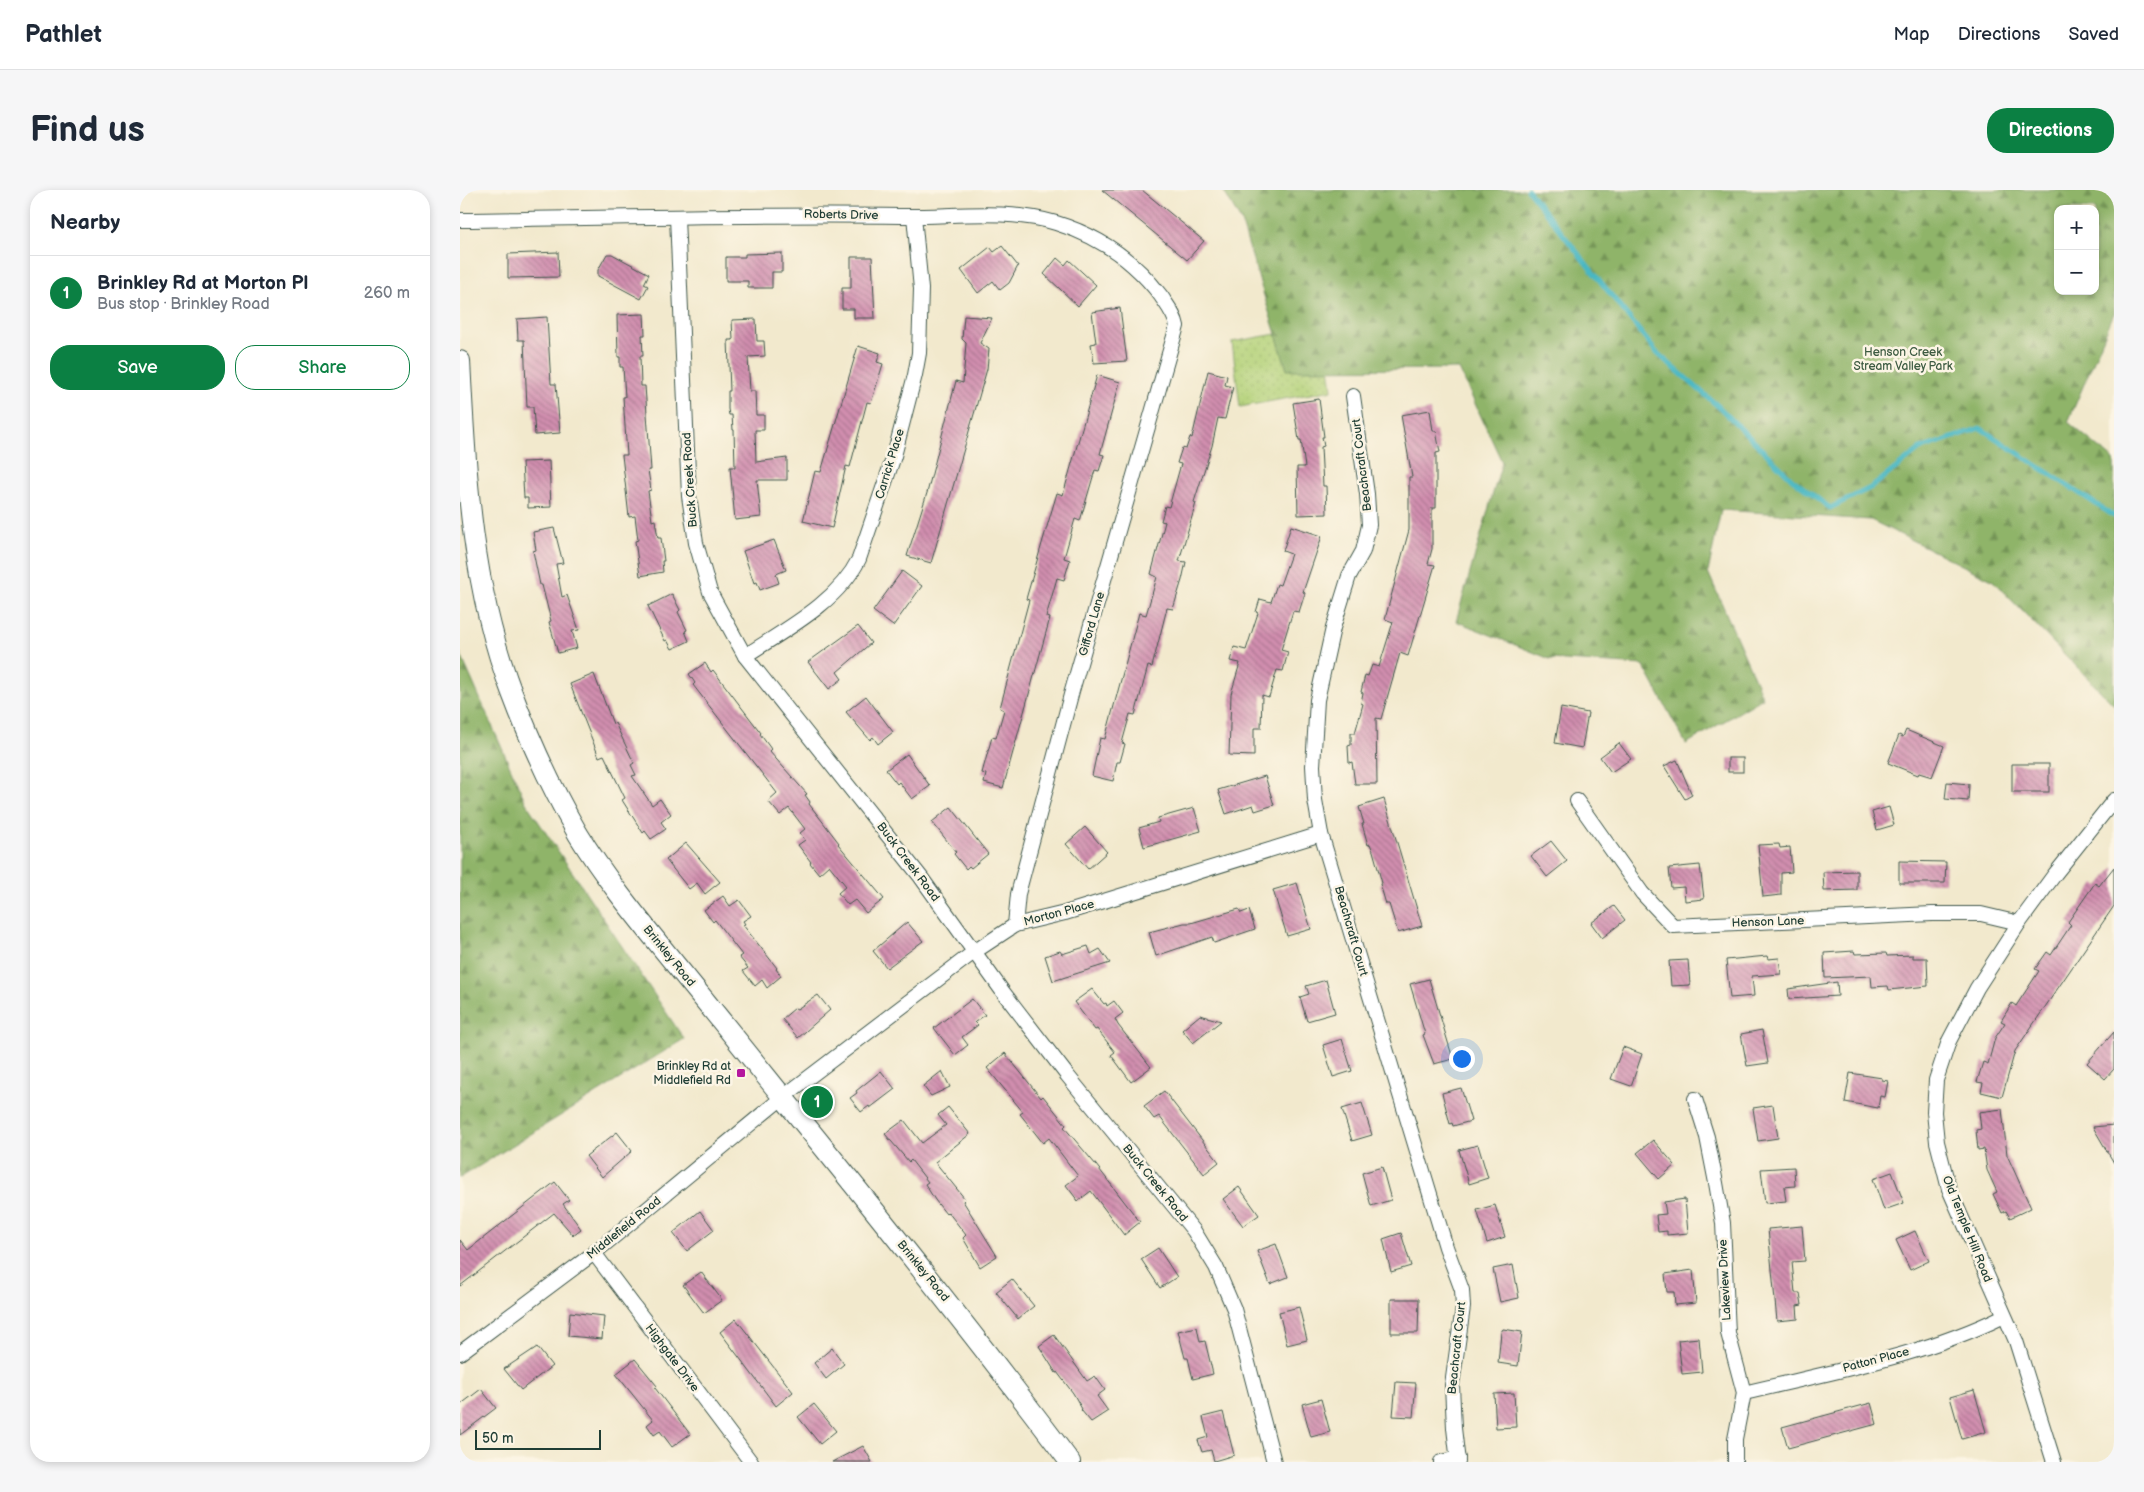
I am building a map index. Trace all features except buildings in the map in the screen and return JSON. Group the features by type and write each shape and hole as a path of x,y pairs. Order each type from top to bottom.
{"main road":[{"name":"Brinkley Road","path":"460,361 468,492 474,553 485,605 510,690 536,752 576,829 634,914 975,1337 1070,1462"}],"street":[{"name":"Roberts Drive","path":"460,220 993,214 1055,223 1090,236 1118,252 1143,276 1166,303 1176,320 1177,326"},
{"name":"Carrick Place","path":"745,656 830,597 848,577 859,559 894,456 919,353 921,289 914,216"},
{"name":"Buck Creek Road","path":"678,217 689,496 696,543 710,592 745,656 920,876 974,952 1067,1075 1183,1216 1216,1267 1226,1289 1242,1337 1274,1462"},
{"name":"Gifford Lane","path":"1015,924 1018,894 1065,718 1177,326"},
{"name":"Beachcraft Court","path":"1354,396 1367,494 1368,524 1363,550 1349,576 1332,628 1317,700 1313,766 1315,800 1321,834 1446,1247 1462,1290 1463,1308 1452,1385 1458,1460"},
{"name":"Old Temple Hill Road","path":"2054,1462 2024,1363 1949,1189 1937,1142 1934,1112 1936,1080 1949,1041 1977,988 2019,924 2081,840 2114,800"},
{"name":"Henson Lane","path":"1577,801 1642,893 1673,926 1932,914 1981,914 2019,924"},
{"name":"Morton Place","path":"783,1097 974,952 1015,924 1065,913 1321,834"},
{"name":"Middlefield Road","path":"460,1353 594,1253 783,1097"},
{"name":"Lakeview Drive","path":"1695,1099 1707,1138 1718,1193 1723,1231 1728,1333 1744,1393 1735,1439 1735,1462"},
{"name":"Highgate Drive","path":"594,1253 751,1462"},
{"name":"Patton Place","path":"1744,1393 1905,1353 1956,1337 2004,1316"},
{"path":"1441,1462 1458,1460"}],"green space":[{"name":"Henson Creek Stream Valley Park","path":"1223,190 2114,190 2114,313 2068,422 2114,460 2114,705 1992,580 1871,520 1721,510 1708,572 1763,698 1686,744 1643,665 1550,659 1456,621 1502,462 1459,369 1287,370 1241,221"},
{"path":"1309,328 1326,343 1332,390 1240,407 1232,342"},
{"path":"460,653 526,803 684,1039 460,1178"}],"waterway":[{"path":"1528,190 1657,353 1719,407 1792,479 1830,508 1872,487 1920,449 1980,428 2114,516"}],"place":[{"name":"Brinkley Rd at Middlefield Rd","path":"741,1073"},
{"name":"Brinkley Rd at Morton Pl","path":"817,1102"}]}
